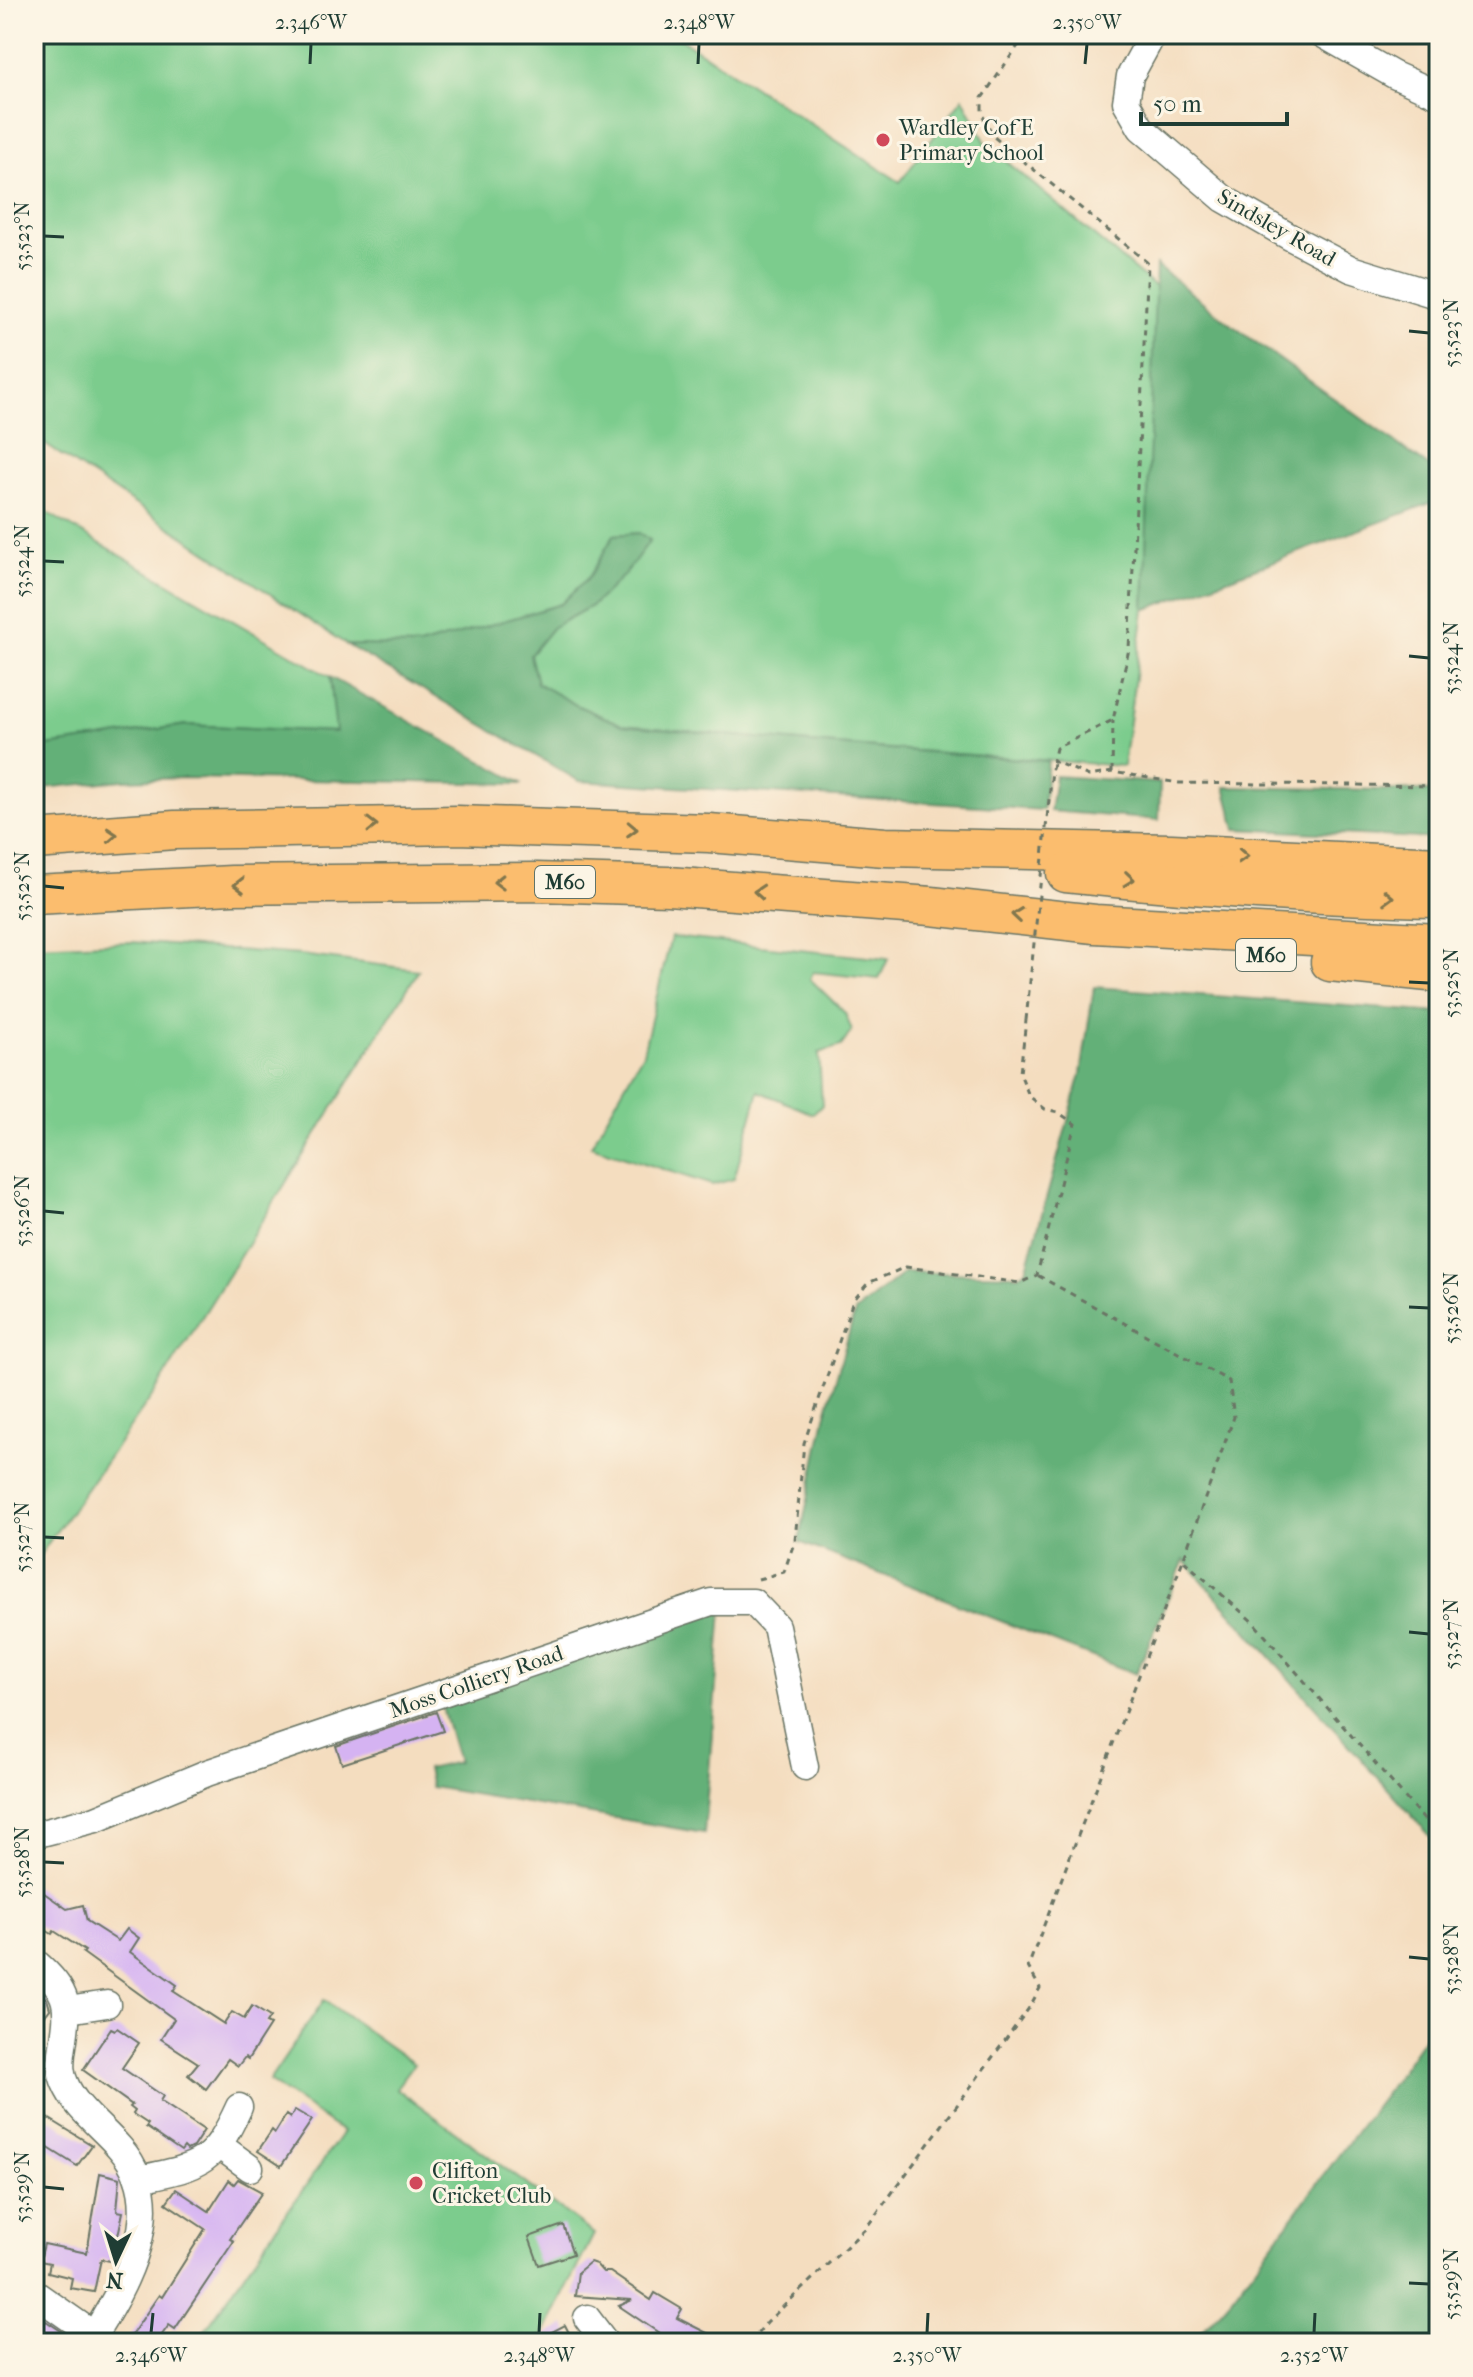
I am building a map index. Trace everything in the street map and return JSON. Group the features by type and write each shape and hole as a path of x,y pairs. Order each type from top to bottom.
{"highway":[{"path":"34,840 175,830 457,825 709,833 885,847 1171,853 1439,866"},
{"path":"885,847 1060,872 1175,884 1303,894 1439,898"},
{"name":"M60","path":"34,895 232,885 567,882 790,894 1095,924 1439,943"},
{"name":"M60","path":"1095,924 1275,957 1439,973"}],"street":[{"name":"Sindsley Road","path":"1153,34 1130,76 1126,102 1141,128 1224,199 1290,237 1351,269 1439,296"},
{"path":"1322,34 1394,75 1439,95"},
{"name":"Moss Colliery Road","path":"34,1835 96,1819 207,1773 711,1602 753,1602 776,1626 805,1767"},
{"path":"34,1961 62,1991 68,2010 60,2066 64,2082 73,2097 122,2151 139,2179 142,2203 137,2250 117,2299 92,2339 34,2293"},
{"path":"68,2010 107,2004"},
{"path":"139,2179 184,2169 201,2161 220,2146 239,2107"},
{"path":"220,2146 250,2168"},
{"path":"587,2318 606,2343"}],"path":[{"path":"1026,34 982,98 982,114 994,137 1148,263 1129,649 1113,720 1112,772"},
{"path":"1037,1275 1075,1124 1058,1112 1045,1109 1029,1096 1020,1073 1053,761 1056,748 1113,720"},
{"path":"1053,761 1089,776 1112,772 1179,783 1439,786"},
{"path":"754,1580 784,1572 795,1540 804,1443 853,1301 868,1283 906,1267 1020,1283 1037,1275"},
{"path":"750,2343 767,2322 866,2228 1029,2008 1040,1988 1028,1967 1234,1417 1229,1381 1037,1275"},
{"path":"1183,1560 1254,1623 1439,1837"}],"green space":[{"path":"34,34 673,34 900,182 963,98 987,145 1156,288 1144,610 1123,766 810,743 622,725 578,706 537,683 530,655 553,627 593,605 650,541 639,533 614,535 590,576 561,604 419,646 347,645 34,437"},
{"path":"1156,265 1229,323 1439,474 1439,500 1144,610"},
{"path":"34,505 330,677 337,732 186,725 34,748"},
{"path":"639,533 650,540 625,574 593,605 553,627 530,655 537,683 578,706 622,725 1048,761 1043,810 579,781 347,645 419,646 561,604 590,576 614,535"},
{"path":"330,677 523,784 185,778 123,780 34,789 34,748 186,725 336,732"},
{"path":"1055,776 1160,783 1159,820 1050,811"},
{"path":"1225,787 1439,791 1439,839 1236,829"},
{"path":"671,937 888,959 879,979 813,972 810,979 845,1013 852,1031 841,1046 819,1053 822,1105 813,1114 759,1091 734,1179 712,1185 591,1146 643,1053"},
{"path":"131,942 301,955 419,970 155,1392 34,1563 34,946"},
{"path":"1094,987 1439,1013 1439,1846 1184,1560 1136,1674 799,1542 825,1417 855,1312 905,1272 1018,1275 1026,1271 1081,1074"},
{"path":"722,1611 704,1833 431,1787 427,1769 458,1762 439,1697"},
{"name":"Clifton Cricket Club","path":"324,2000 414,2064 396,2088 594,2234 539,2343 196,2343 343,2132 269,2081"},
{"path":"1439,2015 1439,2343 1192,2343 1231,2299 1389,2088"}],"building":[{"path":"436,1712 443,1731 342,1764 336,1746"},
{"path":"34,1886 67,1909 83,1905 87,1921 118,1941 127,1929 139,1938 130,1952 177,1985 173,1991 224,2024 232,2012 244,2019 252,2006 270,2017 266,2023 270,2025 248,2059 245,2057 238,2066 228,2059 206,2089 188,2075 198,2063 161,2039 174,2019 83,1953 85,1951 54,1931 52,1934 34,1923"},
{"path":"34,1990 47,1999 50,2009 34,2030"},
{"path":"111,2028 117,2028 139,2043 122,2068 163,2096 160,2101 204,2130 193,2147 187,2150 184,2147 181,2151 146,2127 148,2124 133,2114 132,2105 83,2070"},
{"path":"295,2110 312,2120 281,2166 258,2151 272,2130 275,2133 286,2115 290,2118"},
{"path":"48,2118 92,2145 77,2166 34,2139"},
{"path":"100,2173 120,2178 117,2211 123,2212 116,2245 120,2246 115,2262 101,2259 94,2292 70,2288 72,2278 48,2272 50,2263 40,2261 44,2244 87,2253"},
{"path":"238,2179 262,2192 230,2239 234,2241 175,2329 169,2325 156,2343 126,2343 159,2295 162,2297 205,2229 166,2203 176,2189 209,2211 229,2180 234,2184"},
{"path":"563,2225 573,2254 539,2265 529,2237"},
{"path":"590,2262 651,2300 655,2293 682,2309 677,2318 727,2343 674,2343 619,2306 632,2300 575,2296 578,2272"},
{"path":"46,2321 61,2331 52,2343 34,2343 34,2338"},
{"path":"565,2325 574,2343 531,2343"}],"place":[{"name":"Wardley CofE Primary School","path":"883,140"},
{"name":"Clifton Cricket Club","path":"416,2183"}]}
